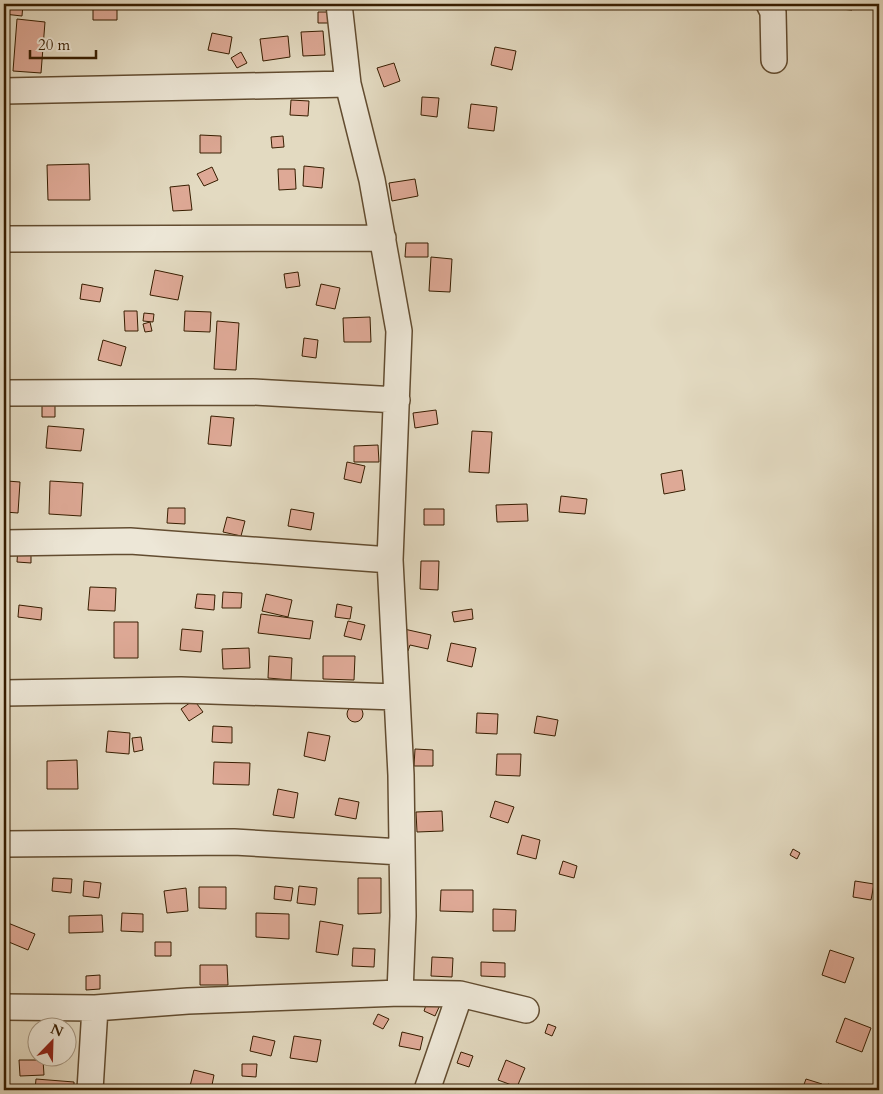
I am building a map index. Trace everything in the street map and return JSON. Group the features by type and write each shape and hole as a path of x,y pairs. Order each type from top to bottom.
{"street":[{"path":"340,4 348,84 372,180 399,331 390,560 401,775 403,916 400,993"},
{"path":"769,4 773,12 774,60"},
{"path":"4,91 348,84"},
{"path":"4,239 383,238"},
{"path":"4,393 253,392 397,400"},
{"path":"4,543 130,542 390,560"},
{"path":"4,693 181,690 397,697"},
{"path":"4,844 234,842 401,852"},
{"path":"4,1007 94,1008 188,1001 400,993 460,994 526,1010"},
{"path":"427,1090 460,994"},
{"path":"90,1090 94,1008"}],"building":[{"path":"4,4 23,4 22,16 4,14"},
{"path":"93,4 117,4 117,20 93,20"},
{"path":"828,4 853,4 852,10 828,8"},
{"path":"318,12 329,12 329,23 318,23"},
{"path":"17,19 45,22 41,73 13,71"},
{"path":"323,31 325,55 303,56 301,32"},
{"path":"212,33 232,37 229,54 208,50"},
{"path":"288,36 290,57 263,61 260,39"},
{"path":"495,47 516,51 512,70 491,65"},
{"path":"241,52 247,63 237,68 231,58"},
{"path":"394,63 400,81 384,87 377,68"},
{"path":"422,97 439,98 437,117 421,115"},
{"path":"291,100 309,101 308,116 290,115"},
{"path":"471,104 497,107 494,131 468,128"},
{"path":"200,135 221,136 221,153 200,153"},
{"path":"283,136 284,147 272,148 271,137"},
{"path":"89,164 90,200 48,200 47,165"},
{"path":"304,166 324,168 322,188 303,186"},
{"path":"212,167 218,180 204,186 197,174"},
{"path":"278,169 295,169 296,189 279,190"},
{"path":"415,179 418,196 392,201 389,183"},
{"path":"189,185 192,210 173,211 170,187"},
{"path":"406,243 428,243 428,257 405,257"},
{"path":"431,257 452,259 450,292 429,291"},
{"path":"155,270 183,276 178,300 150,295"},
{"path":"298,272 300,286 286,288 284,274"},
{"path":"82,284 103,288 100,302 80,299"},
{"path":"321,284 340,288 335,309 316,305"},
{"path":"124,311 137,311 138,331 125,331"},
{"path":"185,311 211,312 210,332 184,331"},
{"path":"144,313 154,314 153,322 143,321"},
{"path":"370,317 371,342 344,342 343,318"},
{"path":"217,321 239,323 236,370 214,369"},
{"path":"150,322 152,331 145,332 143,324"},
{"path":"304,338 318,340 316,358 302,356"},
{"path":"103,340 126,347 121,366 98,360"},
{"path":"42,402 55,402 55,417 42,417"},
{"path":"436,410 438,424 415,428 413,413"},
{"path":"211,416 234,418 231,446 208,444"},
{"path":"48,426 84,429 81,451 46,448"},
{"path":"472,431 492,432 489,473 469,472"},
{"path":"378,445 379,462 354,462 354,446"},
{"path":"347,462 365,466 361,483 344,479"},
{"path":"682,470 685,490 664,494 661,474"},
{"path":"4,477 6,477 4,502"},
{"path":"7,481 20,482 18,513 5,512"},
{"path":"50,481 83,483 81,516 49,514"},
{"path":"561,496 587,499 585,514 559,512"},
{"path":"527,504 528,521 497,522 496,505"},
{"path":"168,508 185,508 185,524 167,523"},
{"path":"291,509 314,513 311,530 288,526"},
{"path":"424,509 444,509 444,525 424,525"},
{"path":"227,517 245,521 241,536 223,532"},
{"path":"18,547 31,548 31,563 17,562"},
{"path":"421,561 439,561 438,590 420,589"},
{"path":"90,587 116,588 115,611 88,610"},
{"path":"223,592 242,593 241,608 222,608"},
{"path":"197,594 215,595 214,610 195,608"},
{"path":"266,594 292,600 288,617 262,611"},
{"path":"337,604 352,607 350,619 335,617"},
{"path":"19,605 42,608 41,620 18,617"},
{"path":"472,609 473,619 454,622 452,612"},
{"path":"261,614 313,621 310,639 258,633"},
{"path":"348,621 365,625 361,640 344,636"},
{"path":"114,622 138,622 138,658 114,658"},
{"path":"182,629 203,631 201,652 180,650"},
{"path":"404,629 431,635 428,649 410,645 408,651 400,649"},
{"path":"451,643 476,648 472,667 447,661"},
{"path":"249,648 250,668 223,669 222,649"},
{"path":"269,656 292,658 291,680 268,678"},
{"path":"323,656 355,656 354,680 323,679"},
{"path":"194,700 203,712 189,721 181,709"},
{"path":"355,706 361,708 363,714 361,720 355,722 349,720 347,714 349,708"},
{"path":"477,713 498,714 497,734 476,733"},
{"path":"537,716 558,720 555,736 534,733"},
{"path":"213,726 232,727 232,743 212,742"},
{"path":"108,731 130,733 129,754 106,752"},
{"path":"308,732 330,736 325,761 304,756"},
{"path":"141,737 143,750 134,752 132,738"},
{"path":"415,749 433,750 433,766 414,766"},
{"path":"497,754 521,754 520,776 496,775"},
{"path":"77,760 78,789 47,789 47,761"},
{"path":"214,762 250,763 249,785 213,784"},
{"path":"278,789 298,793 294,818 273,815"},
{"path":"339,798 359,802 356,819 335,815"},
{"path":"495,801 514,807 508,823 490,817"},
{"path":"442,811 443,831 417,832 416,812"},
{"path":"522,835 540,840 536,859 517,854"},
{"path":"793,849 800,853 797,859 790,855"},
{"path":"563,861 577,866 574,878 559,874"},
{"path":"53,878 72,879 71,893 52,891"},
{"path":"358,878 381,878 381,913 358,914"},
{"path":"84,881 101,883 99,898 83,896"},
{"path":"855,881 874,884 871,900 853,897"},
{"path":"275,886 293,888 291,901 274,899"},
{"path":"299,886 317,888 315,905 297,903"},
{"path":"199,887 226,887 226,909 199,908"},
{"path":"186,888 188,911 167,913 164,891"},
{"path":"441,890 473,890 473,912 440,911"},
{"path":"493,909 516,910 515,931 493,931"},
{"path":"122,913 143,914 143,932 121,931"},
{"path":"256,913 289,914 289,939 256,937"},
{"path":"102,915 103,932 69,933 69,916"},
{"path":"320,921 343,925 338,955 316,952"},
{"path":"8,923 35,934 28,950 4,940"},
{"path":"155,942 171,942 171,956 155,956"},
{"path":"353,948 375,949 374,967 352,966"},
{"path":"830,950 854,958 845,983 822,975"},
{"path":"432,957 453,958 452,977 431,976"},
{"path":"481,962 505,963 505,977 481,976"},
{"path":"200,965 227,965 228,985 200,985"},
{"path":"100,975 100,989 86,990 86,976"},
{"path":"428,999 440,1005 435,1016 424,1011"},
{"path":"378,1014 389,1019 383,1029 373,1024"},
{"path":"845,1018 871,1028 862,1052 836,1042"},
{"path":"548,1024 556,1027 552,1036 545,1033"},
{"path":"402,1032 423,1037 420,1050 399,1046"},
{"path":"253,1036 275,1041 271,1056 250,1051"},
{"path":"294,1036 321,1040 317,1062 290,1058"},
{"path":"461,1052 473,1056 469,1067 457,1063"},
{"path":"19,1060 28,1060 28,1066 43,1066 44,1075 20,1076"},
{"path":"506,1060 525,1068 517,1087 498,1080"},
{"path":"242,1064 257,1064 256,1077 242,1076"},
{"path":"194,1070 214,1075 211,1090 189,1090"},
{"path":"36,1079 74,1082 74,1090 35,1090"},
{"path":"806,1079 822,1084 820,1090 802,1090"},
{"path":"828,1084 844,1090 826,1090"}]}
